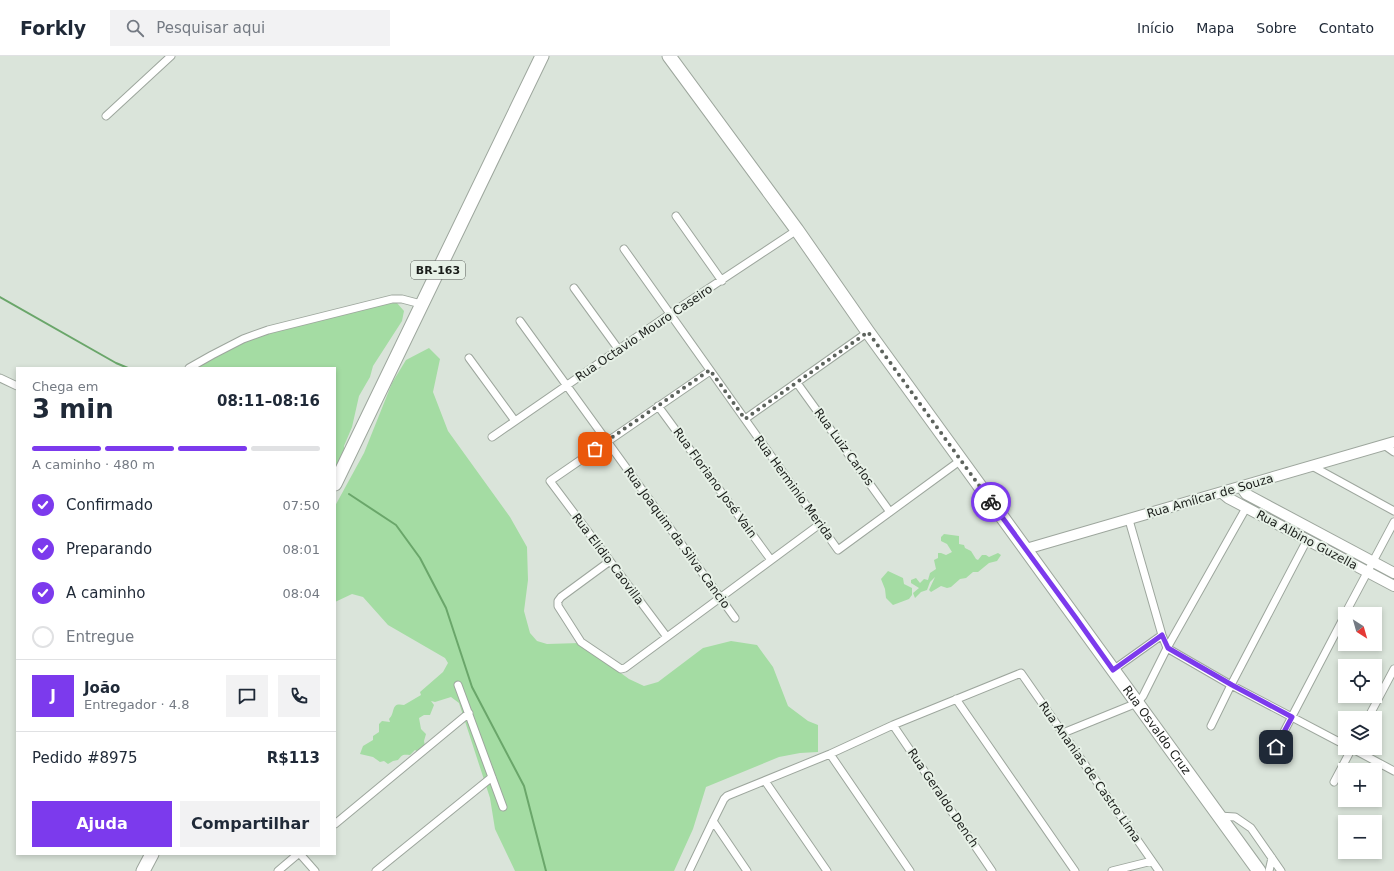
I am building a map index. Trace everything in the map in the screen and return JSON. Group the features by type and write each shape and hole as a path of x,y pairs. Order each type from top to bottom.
{"highway":[{"name":"BR-163","path":"336,482 542,56"},
{"name":"Rua Osvaldo Cruz","path":"669,56 797,230 868,332 1259,871"},
{"path":"143,871 151,855"}],"street":[{"path":"106,116 171,56"},
{"path":"676,216 722,281"},
{"name":"Rua Octavio Mouro Caseiro","path":"492,437 670,314 797,230"},
{"name":"Rua Herminio Merida","path":"624,250 838,550 890,512"},
{"path":"574,288 619,350"},
{"path":"191,367 219,352 268,330 392,299 402,299 421,304"},
{"name":"Rua Joaquim da Silva Cancio","path":"520,321 735,618"},
{"path":"745,419 868,332"},
{"path":"469,358 515,421"},
{"path":"607,441 710,370"},
{"path":"0,378 16,386"},
{"name":"Rua Luiz Carlos","path":"797,383 890,512"},
{"name":"Rua Floriano José Vain","path":"658,406 771,560"},
{"name":"Rua Elidio Caovilla","path":"607,441 550,481 667,637"},
{"path":"1389,444 1394,452"},
{"name":"Rua Amílcar de Souza","path":"1026,550 1389,444"},
{"path":"890,512 961,460"},
{"path":"1312,466 1394,511"},
{"name":"Rua Albino Guzella","path":"1241,487 1246,494 1394,574"},
{"name":"Rua Albino Guzella","path":"1222,493 1246,508 1394,586"},
{"path":"1063,734 1137,703 1143,696 1246,508"},
{"path":"1128,520 1162,635 1168,648 1232,685 1338,741"},
{"path":"1349,607 1394,522"},
{"path":"610,561 561,597 558,601 558,606 581,642 621,669 667,637 820,524"},
{"path":"1211,726 1308,540"},
{"path":"1276,747 1338,628"},
{"path":"1113,670 1162,635"},
{"path":"1372,711 1394,670"},
{"name":"Rua Ananias de Castro Lima","path":"956,699 1021,673 1159,871"},
{"path":"458,685 503,807"},
{"path":"689,871 724,799 727,796 830,754 956,699 1075,871"},
{"path":"336,823 469,713"},
{"name":"Rua Geraldo Dench","path":"894,725 992,871"},
{"path":"830,754 910,871"},
{"path":"1334,782 1348,755"},
{"path":"1364,755 1394,771"},
{"path":"376,871 492,776"},
{"path":"765,781 827,871"},
{"path":"1219,816 1235,817 1251,828 1281,871"},
{"path":"713,821 747,871"},
{"path":"278,871 298,855"},
{"path":"300,855 316,871"},
{"path":"1269,871 1272,858"},
{"path":"1112,871 1152,861"}],"green space":[{"path":"397,303 404,311 402,321 373,366 370,377 359,396 352,427 344,446 345,457 336,465 336,367 194,367 221,351 261,335 376,304"},
{"path":"429,348 440,359 433,392 448,431 510,517 527,547 528,580 524,611 530,633 537,641 547,644 580,643 629,679 644,686 658,682 703,648 731,641 757,645 773,667 788,706 808,721 818,725 818,752 800,753 779,757 706,787 693,829 674,871 515,871 495,829 490,798 459,703 451,697 435,702 431,701 434,705 430,715 424,715 419,718 421,729 426,734 424,741 425,746 418,752 415,750 410,755 402,755 398,760 388,764 384,761 380,762 373,757 360,754 363,746 373,740 373,736 379,732 379,724 382,721 390,722 389,719 395,706 400,704 404,705 421,695 420,692 443,672 448,663 445,658 388,625 363,597 352,594 336,602 336,504 364,453 392,383 406,360"},
{"path":"944,534 959,536 959,544 964,545 965,548 971,551 978,560 982,555 989,557 998,553 1001,555 997,561 989,563 978,572 973,572 966,578 960,579 951,587 947,588 941,586 931,592 929,590 935,577 930,582 927,590 921,592 915,598 913,593 919,588 911,583 911,580 916,578 920,583 924,579 928,580 930,573 936,569 934,560 938,558 938,553 946,555 952,552 947,544 941,541 941,537"},
{"path":"888,571 903,578 904,584 912,588 912,595 909,599 893,605 886,598 885,589 881,579"}],"waterway":[{"path":"0,297 126,367"},
{"path":"349,494 396,525 420,558 446,608 472,687 524,786 546,871"}],"way so far":[{"path":"595,449 710,370 745,419 868,332 991,502"}],"route":[{"path":"991,502 1113,670 1162,635 1168,648 1232,685 1292,717 1276,747"}]}
